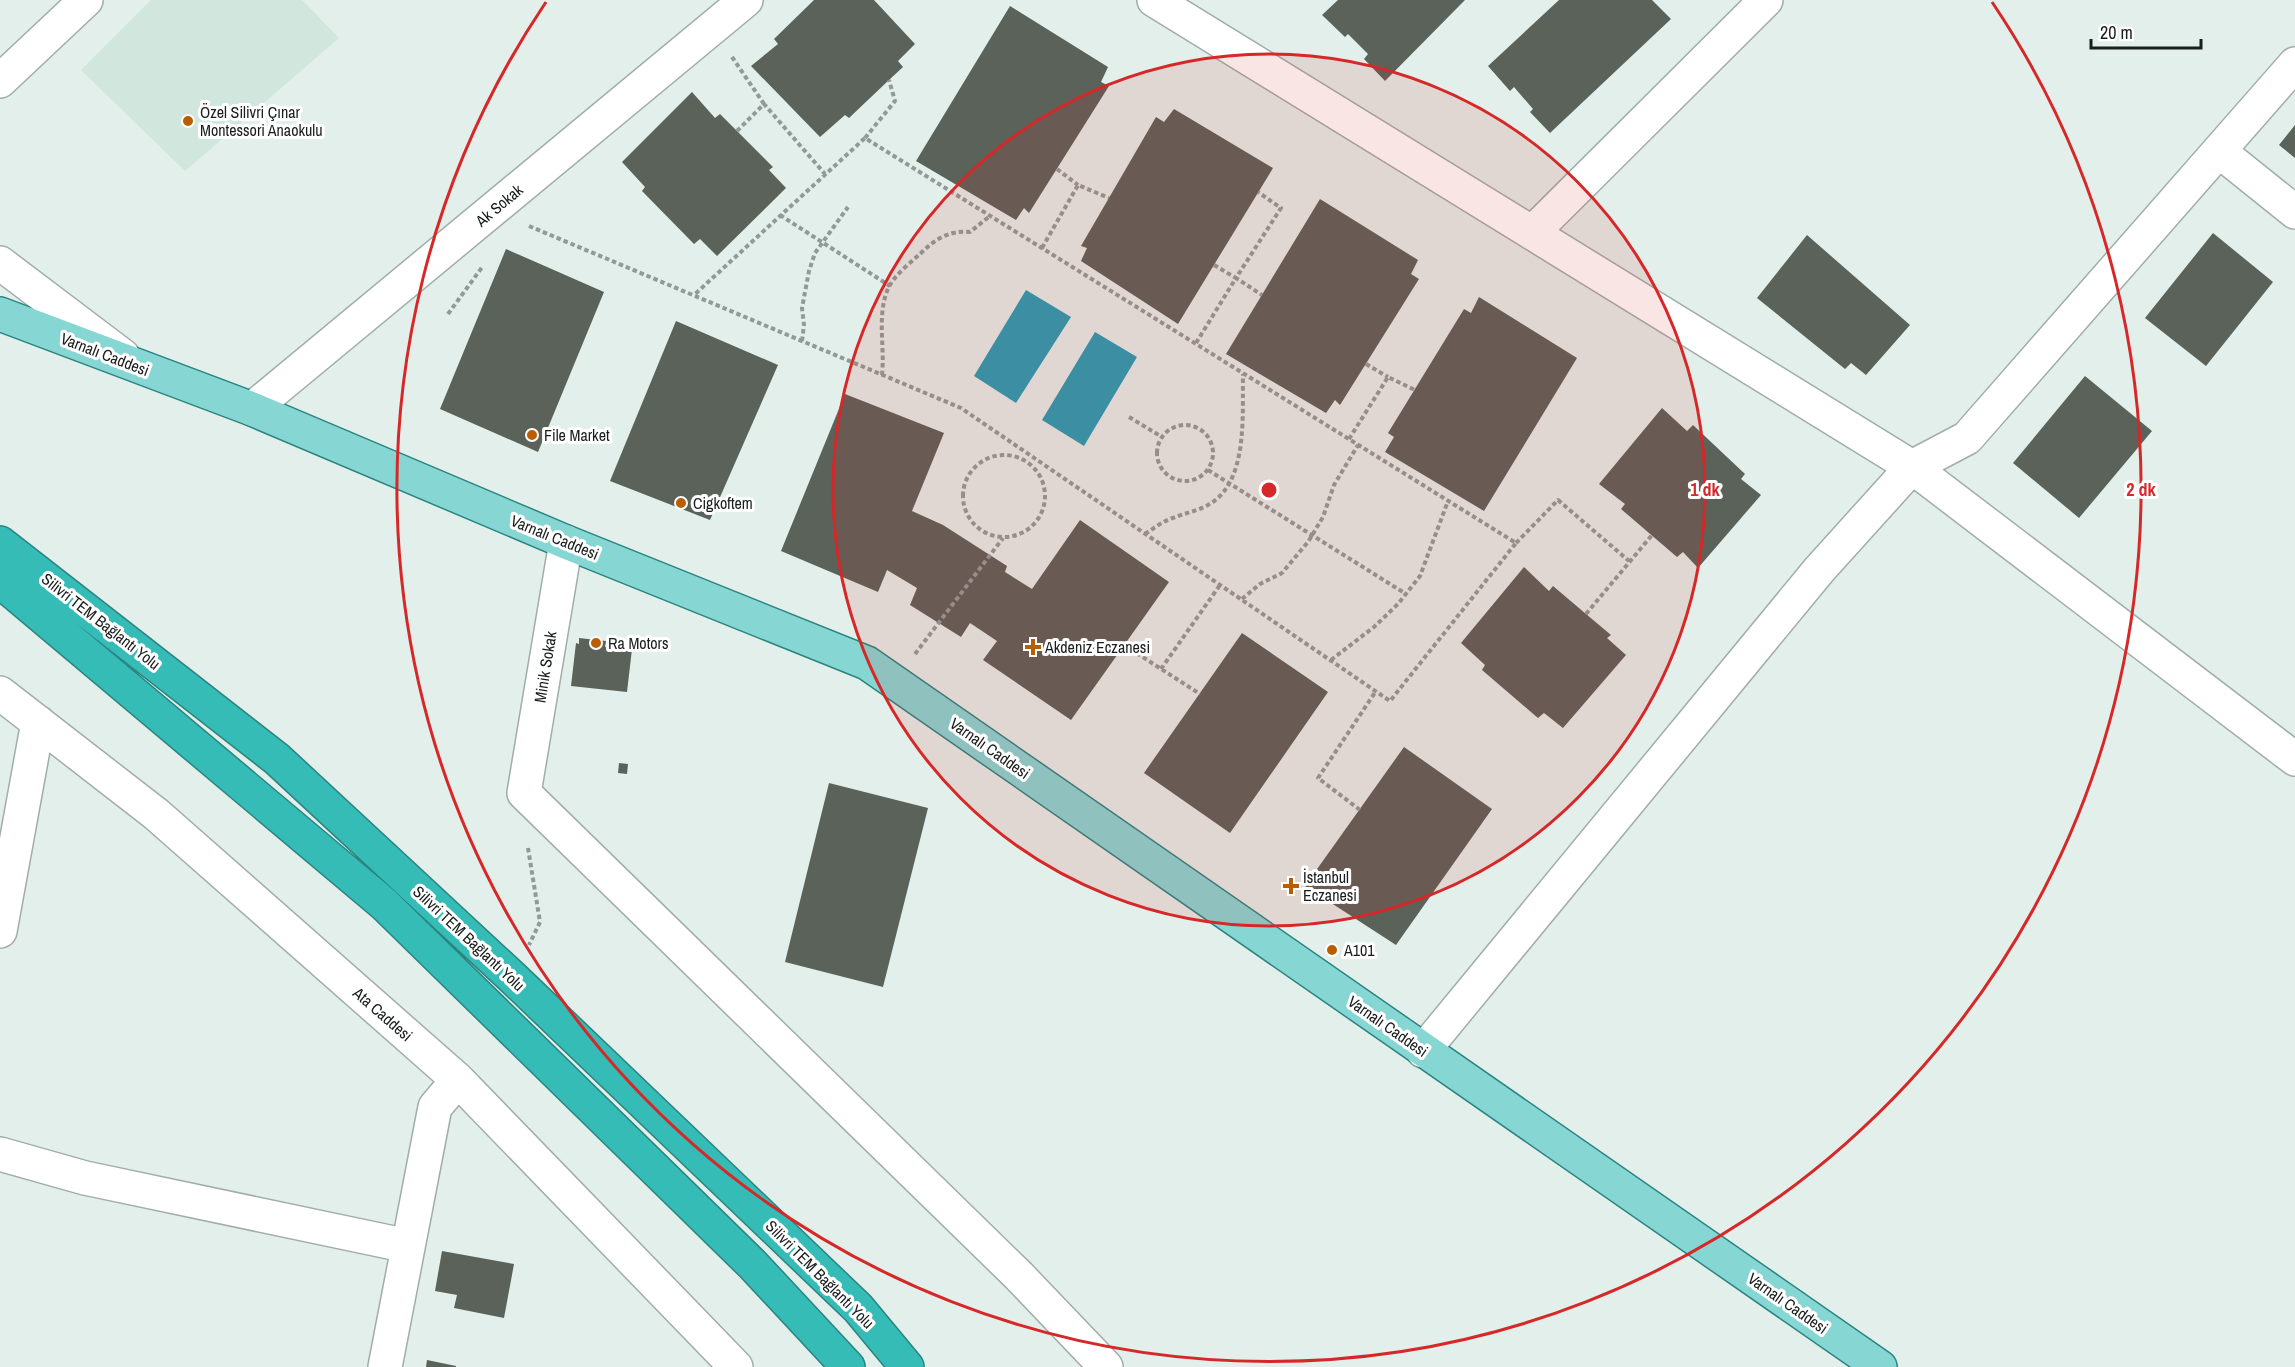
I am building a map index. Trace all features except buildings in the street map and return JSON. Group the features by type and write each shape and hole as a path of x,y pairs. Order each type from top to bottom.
{"highway":[{"name":"Silivri TEM Bağlantı Yolu","path":"0,543 277,759 513,978 858,1308 907,1367"},
{"name":"Silivri TEM Bağlantı Yolu","path":"0,581 384,904 745,1257 848,1367"}],"main road":[{"name":"Varnalı Caddesi","path":"0,314 252,409 566,542 867,663 1880,1367"}],"street":[{"path":"0,81 86,0"},
{"name":"Ak Sokak","path":"252,409 746,0"},
{"path":"1154,0 1912,467 2295,759"},
{"path":"1532,233 1766,0"},
{"path":"1423,1051 1819,570 1912,467 1966,438 2295,64"},
{"path":"2219,151 2295,212"},
{"path":"0,263 136,366"},
{"name":"Minik Sokak","path":"524,793 566,542"},
{"name":"Ata Caddesi","path":"0,693 156,814 458,1080 736,1367"},
{"path":"0,931 38,722"},
{"path":"524,793 1019,1276 1106,1367"},
{"path":"385,1367 435,1107 458,1080"},
{"path":"0,1154 86,1178 408,1246"}],"path":[{"path":"727,49 764,104 825,174"},
{"path":"694,295 865,138 895,101 889,80"},
{"path":"737,131 764,104"},
{"path":"865,138 1516,543"},
{"path":"1056,170 1078,185 1108,198"},
{"path":"1042,248 1078,185"},
{"path":"1196,344 1281,208 1258,192"},
{"path":"802,341 804,325 802,308 808,272 815,253 848,207"},
{"path":"780,215 890,286"},
{"path":"882,375 884,353 882,311 890,286 896,277 934,240 959,231 970,232 990,216"},
{"path":"527,225 961,408 1390,700 1516,543 1558,501 1629,561"},
{"path":"448,314 489,258"},
{"path":"1214,265 1262,295"},
{"path":"1366,364 1415,390"},
{"path":"1145,534 1163,522 1205,507 1227,490 1236,470 1242,433 1243,373"},
{"path":"1348,439 1388,377"},
{"path":"1129,417 1162,437"},
{"path":"1181,425 1198,428 1210,441 1213,451 1208,470 1201,477 1192,481 1173,480 1159,466 1156,458 1156,448 1162,437 1172,428 1181,425"},
{"path":"1242,599 1260,584 1282,573 1313,536 1323,517 1334,485 1358,445"},
{"path":"1024,459 1027,453"},
{"path":"1001,454 1024,459 1037,470 1044,483 1046,497 1043,511 1036,524 1011,537 983,532 972,523 962,499 969,474 977,464 988,457 1001,454"},
{"path":"1208,470 1406,594"},
{"path":"1330,660 1374,627 1398,604 1420,576 1448,501"},
{"path":"1586,614 1652,535"},
{"path":"894,682 1004,537"},
{"path":"1161,669 1220,585"},
{"path":"1124,645 1200,694"},
{"path":"1360,810 1318,778 1376,691"},
{"path":"513,978 540,922 527,839 524,793"}],"shaded area":[{"name":"Özel Silivri Çınar Montessori Anaokulu","path":"151,0 302,0 339,38 185,171 81,70"}],"water":[{"path":"1026,290 1071,317 1016,403 974,376"},
{"path":"1095,332 1137,357 1084,446 1042,420"}],"place":[{"name":"Özel Silivri Çınar Montessori Anaokulu","path":"188,121"},
{"name":"File Market","path":"532,435"},
{"name":"Cigkoftem","path":"681,503"},
{"name":"Ra Motors","path":"596,643"},
{"name":"Akdeniz Eczanesi","path":"1033,647"},
{"name":"İstanbul Eczanesi","path":"1291,886"},
{"name":"A101","path":"1332,950"}]}
